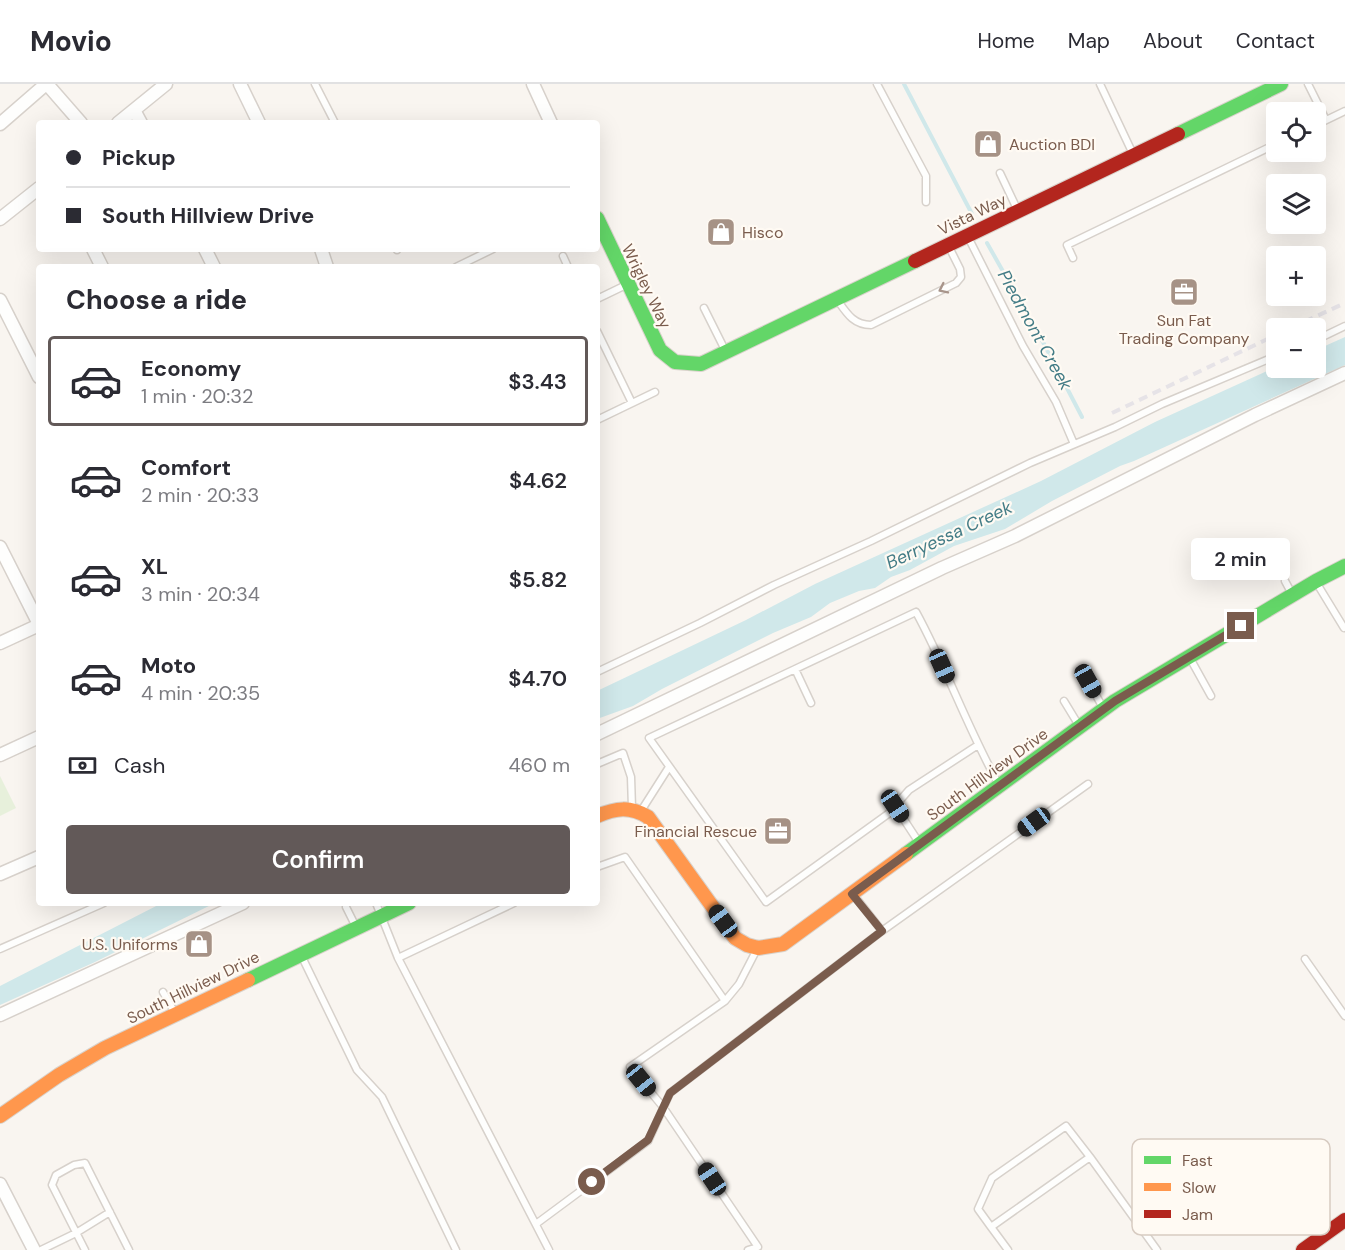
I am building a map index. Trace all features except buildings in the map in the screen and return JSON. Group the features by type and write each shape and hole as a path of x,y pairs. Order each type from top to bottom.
{"street":[{"path":"0,124 47,84 78,120"},
{"path":"122,120 166,84"},
{"path":"240,84 258,120"},
{"path":"533,84 550,120"},
{"name":"Vista Way","path":"675,362 701,364 966,234 1281,84"},
{"path":"134,110 139,120"},
{"path":"0,219 36,190"},
{"name":"Wrigley Way","path":"600,224 660,350 675,362"},
{"path":"0,300 36,370"},
{"path":"600,733 942,568 1015,536 1345,373"},
{"path":"0,547 36,618"},
{"name":"South Hillview Drive","path":"758,949 769,949 783,944 1104,709 1316,581 1345,566"},
{"path":"0,643 36,625"},
{"path":"0,755 36,738"},
{"path":"600,815 612,809 636,810 648,818 735,938 747,946 758,949"},
{"path":"0,874 36,858"},
{"path":"0,1015 236,906"},
{"name":"South Hillview Drive","path":"0,1116 59,1075 105,1048 356,927 379,909 394,906"},
{"path":"0,1184 34,1250"},
{"path":"1330,1231 1345,1220"},
{"path":"1303,1250 1324,1235"}],"lane":[{"path":"315,84 333,120"},
{"path":"877,84 926,176 926,202"},
{"path":"1100,84 1133,154"},
{"path":"1308,84 1317,102"},
{"path":"1326,120 1345,111"},
{"path":"1073,258 1067,245 1266,149"},
{"path":"1000,173 1018,210"},
{"path":"966,234 1023,346 1056,402 1074,444"},
{"path":"836,298 851,319 862,325 871,325 956,283 961,277 960,269 948,243"},
{"path":"462,264 487,252"},
{"path":"563,256 567,264"},
{"path":"600,298 628,284"},
{"path":"704,308 726,351"},
{"path":"1326,335 1345,326"},
{"path":"600,337 632,403"},
{"path":"600,671 774,585 1074,444 1266,360"},
{"path":"600,419 655,392"},
{"path":"1285,581 1293,595"},
{"path":"1316,581 1344,628"},
{"path":"978,745 909,790 888,814 766,902 649,738 916,612 978,745 1000,786"},
{"path":"1189,657 1211,696"},
{"path":"795,669 811,703"},
{"path":"1088,681 1104,709"},
{"path":"1064,701 1079,727"},
{"path":"600,763 622,753 631,777 636,810"},
{"path":"636,810 669,767"},
{"path":"536,1224 648,1140 670,1093 882,931 1088,784"},
{"path":"895,806 920,844"},
{"path":"600,866 625,857 725,1001"},
{"path":"852,894 882,931"},
{"path":"0,949 97,906"},
{"path":"398,958 508,906"},
{"path":"346,907 356,927"},
{"path":"379,909 398,958 549,1250"},
{"path":"748,1250 758,1247 663,1107 630,1067 725,1001 739,984 758,949"},
{"path":"300,954 357,1070 382,1097 456,1250"},
{"path":"1305,958 1345,1016"},
{"path":"163,992 175,1014"},
{"path":"1008,1250 978,1209 992,1178 1066,1126 1132,1215"},
{"path":"991,1227 1090,1157"},
{"path":"85,1250 52,1185 56,1175 74,1165 85,1163 129,1250"},
{"path":"40,1250 76,1233 110,1212"},
{"path":"1146,1235 1157,1250"}],"green space":[{"path":"0,776 16,808 0,816"}],"water":[{"path":"1345,337 1345,365 1326,374 1326,346"},
{"name":"Berryessa Creek","path":"1266,372 1266,378 1316,378 1120,466 1052,501 1005,529 954,546 910,570 891,577 875,588 859,591 830,603 811,617 773,633 633,706 600,718 600,690 746,620 815,584 1041,481 1155,422"},
{"path":"156,906 209,906 95,962 0,1005 0,986"}],"waterway":[{"name":"Piedmont Creek","path":"904,84 972,214"},
{"name":"Piedmont Creek","path":"987,243 1082,417"}],"railway":[{"path":"1313,318 1345,303"},
{"path":"1112,413 1266,340"}],"traffic: fast":[{"path":"1178,134 1281,84"},
{"path":"600,224 660,350 675,362 701,364 915,261"},
{"path":"906,854 1115,701 1345,566"},
{"path":"248,980 403,906"}],"traffic: slow":[{"path":"600,815 623,809 648,817 735,938 758,948 783,944 906,854"},
{"path":"0,1116 59,1075 105,1048 248,980"}],"traffic: jam":[{"path":"915,261 1178,134"},
{"path":"1330,1231 1345,1220"},
{"path":"1303,1250 1324,1235"}],"place":[{"name":"Auction BDI","path":"988,144"},
{"name":"Hisco","path":"721,232"},
{"name":"Sun Fat Trading Company","path":"1184,292"},
{"name":"Financial Rescue","path":"778,831"},
{"name":"U.S. Uniforms","path":"199,944"}],"route":[{"path":"592,1182 648,1140 670,1093 882,931 852,894 1115,701 1241,626"}]}
